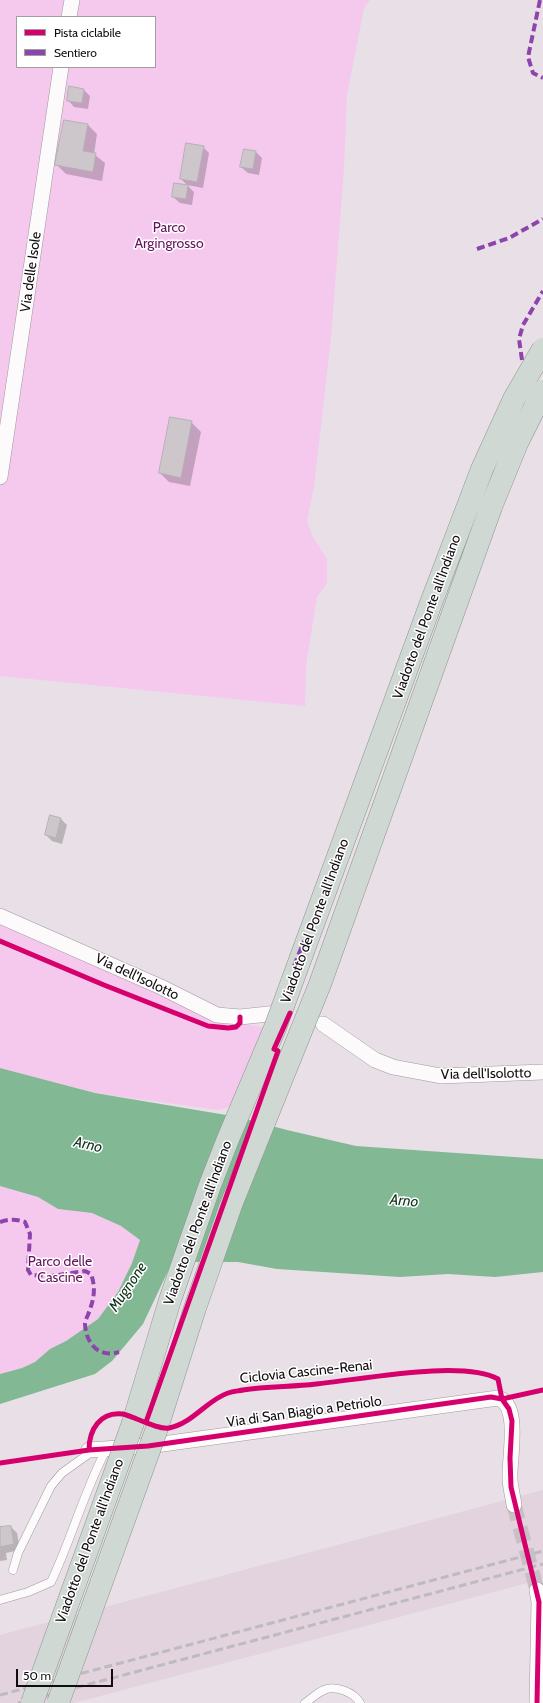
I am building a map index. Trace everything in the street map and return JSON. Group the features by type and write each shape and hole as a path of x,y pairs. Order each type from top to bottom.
{"highway":[{"name":"Viadotto del Ponte all'Indiano","path":"32,1703 133,1423 170,1300 210,1185 275,1028 482,469 514,399 543,349"},
{"name":"Viadotto del Ponte all'Indiano","path":"58,1703 156,1431 195,1308 231,1205 320,984 491,507 517,443 543,391"}],"street":[{"path":"70,16 72,0"},
{"name":"Via delle Isole","path":"0,477 61,68"},
{"name":"Via dell'Isolotto","path":"0,916 154,984 217,1015 240,1017 278,1012"},
{"name":"Via dell'Isolotto","path":"323,1024 375,1060 393,1067 441,1076 543,1072"},
{"name":"Via di San Biagio a Petriolo","path":"97,1449 156,1445 498,1398 502,1399 506,1404 512,1416 510,1479 514,1505"},
{"path":"537,1590 539,1602 540,1682 537,1703"}],"lane":[{"path":"13,1570 18,1553 51,1486 62,1473 97,1449"},
{"path":"0,1600 28,1592 51,1582 62,1558 94,1474 97,1449"},
{"path":"305,1703 325,1690 346,1690 358,1699 360,1703"}],"shaded area":[{"path":"543,1490 543,1579 74,1703 0,1703 0,1635"}],"green space":[{"name":"Parco Argingrosso","path":"0,0 370,0 364,8 347,95 344,169 331,338 314,487 307,521 313,537 327,559 327,583 317,597 306,665 305,706 0,676"},
{"path":"0,924 217,1018 266,1028 230,1107 218,1110 95,1093 0,1068"},
{"name":"Parco delle Cascine","path":"0,1186 38,1197 58,1209 92,1213 121,1226 140,1240 132,1263 118,1292 98,1319 66,1341 50,1349 35,1362 22,1368 0,1374"}],"water":[{"path":"0,1068 95,1093 238,1117 356,1146 543,1159 543,1272 495,1277 448,1274 400,1277 277,1269 238,1262 187,1262 169,1269 143,1324 112,1361 95,1374 0,1404 0,1374 22,1368 35,1362 50,1349 66,1341 98,1319 118,1292 132,1263 140,1240 121,1226 92,1213 58,1209 38,1197 0,1186"}],"building":[{"path":"69,86 84,89 82,103 67,101"},
{"path":"64,120 88,124 83,151 96,153 93,172 55,165"},
{"path":"186,143 204,146 197,182 180,179"},
{"path":"244,149 256,151 253,169 240,167"},
{"path":"174,183 188,185 186,199 172,197"},
{"path":"170,417 192,421 181,478 159,473"},
{"path":"50,815 61,818 56,838 45,835"},
{"path":"11,1526 14,1544 0,1547 0,1527"}],"tunnel":[{"path":"514,1505 537,1590"}],"railway":[{"path":"0,1695 543,1551"},
{"path":"18,1703 543,1564"}],"marked path":[{"path":"540,0 528,57 533,73 543,78"},
{"path":"477,249 509,238 543,219"},
{"path":"522,360 519,339 523,325 543,291"},
{"path":"294,966 304,941"},
{"path":"0,1222 6,1220 19,1220 25,1222 30,1234 28,1270 31,1275 51,1276 85,1271 91,1274 94,1284 94,1293 85,1322 88,1338 95,1348 100,1351 105,1353 119,1352"}],"cycle path":[{"path":"0,941 104,985 208,1026 228,1028 236,1027 240,1023 240,1017"},
{"path":"146,1422 278,1051 274,1049 290,1013"},
{"name":"Ciclovia Cascine-Renai","path":"89,1450 91,1436 97,1423 108,1416 123,1414 159,1427 169,1428 185,1422 220,1396 232,1392 252,1389 335,1382 410,1372 460,1371 482,1373 498,1379 502,1399 543,1390"},
{"path":"0,1463 89,1450 148,1446 491,1397 502,1399 509,1409 512,1421 510,1458 511,1487 539,1602 537,1703"}],"water label":[{"name":"Arno","path":"88,1145"},
{"name":"Arno","path":"404,1201"},
{"name":"Mugnone","path":"128,1287"}]}
